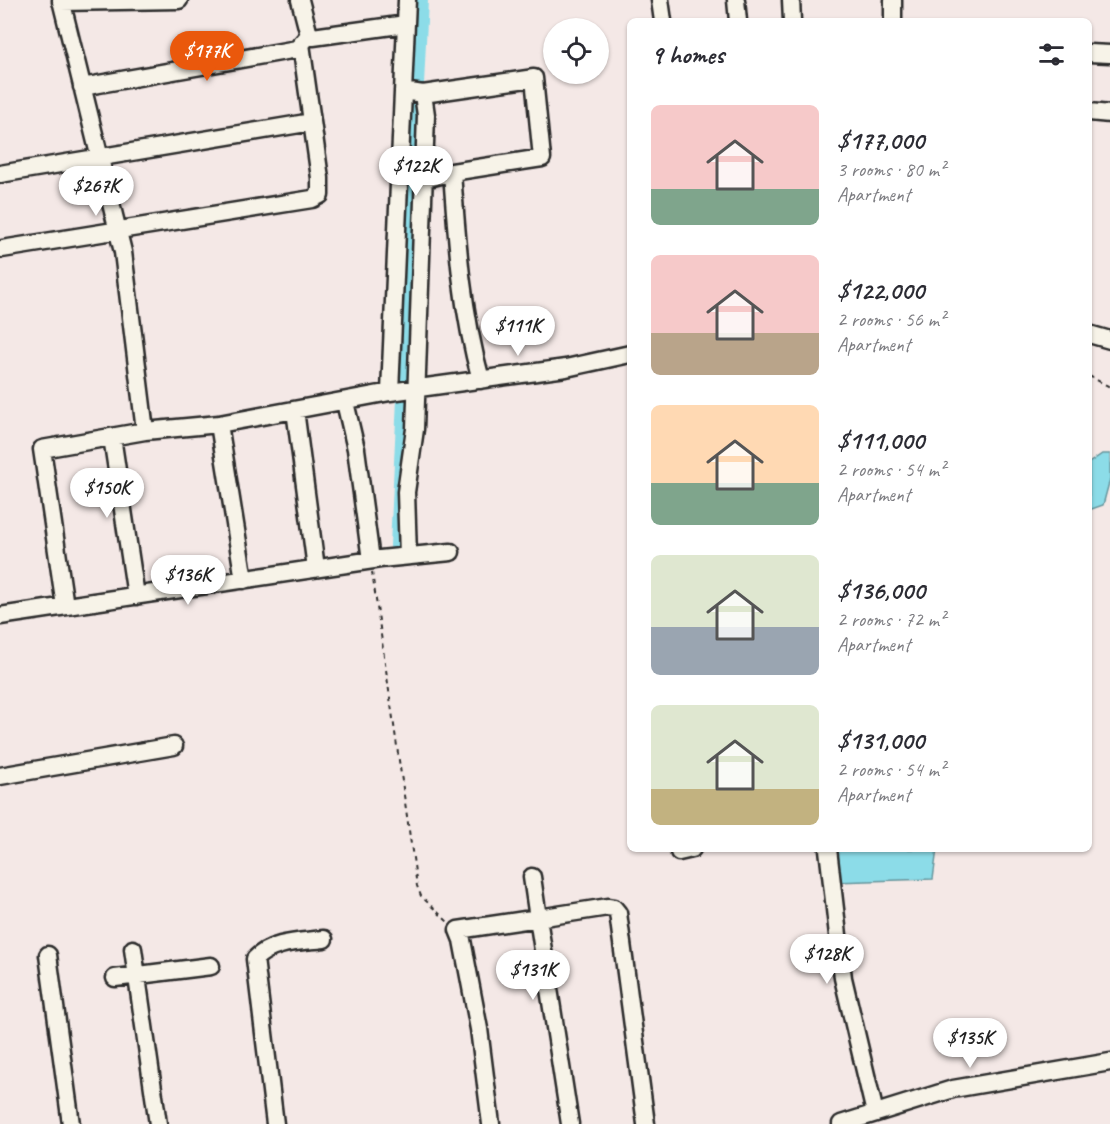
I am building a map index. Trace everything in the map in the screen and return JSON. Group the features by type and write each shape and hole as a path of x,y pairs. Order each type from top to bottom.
{"street":[{"path":"145,431 123,252 61,1 179,0"},
{"path":"2,249 312,200 320,195 300,0"},
{"path":"407,0 403,91 405,391 415,429 406,492 408,556"},
{"path":"660,0 663,18"},
{"path":"736,0 738,18"},
{"path":"791,0 792,18"},
{"path":"893,0 893,18"},
{"path":"82,87 297,49 305,40 322,36 406,24"},
{"path":"1092,53 1110,54"},
{"path":"403,91 423,94 534,78 542,158 452,172 425,179"},
{"path":"405,391 418,321 425,179 426,115 423,94"},
{"path":"1092,112 1110,114"},
{"path":"0,174 312,122"},
{"path":"452,172 463,296 471,343 481,380"},
{"path":"1092,335 1110,340"},
{"path":"65,606 42,449 145,431 219,424 405,391 566,368 627,355"},
{"path":"345,402 356,449 371,560"},
{"path":"295,410 316,568"},
{"path":"219,424 244,580"},
{"path":"112,437 136,596"},
{"path":"0,616 371,560 451,552"},
{"path":"0,776 174,746"},
{"path":"828,852 843,978 875,1113"},
{"path":"532,877 570,1124"},
{"path":"491,1124 480,1029 458,930 608,908 614,908 618,913 646,1124"},
{"path":"275,1124 255,959 263,951 278,945 324,939"},
{"path":"133,950 158,1124"},
{"path":"48,955 71,1124"},
{"path":"115,978 211,966"},
{"path":"841,1124 953,1089 1110,1062"}],"path":[{"path":"1092,378 1110,387"},
{"path":"371,560 417,886 421,896 458,930"}],"water":[{"path":"1102,454 1110,454 1110,479 1103,505 1092,509 1092,461"},
{"path":"836,852 937,852 933,879 834,882"}],"waterway":[{"path":"396,546 422,0"}]}
